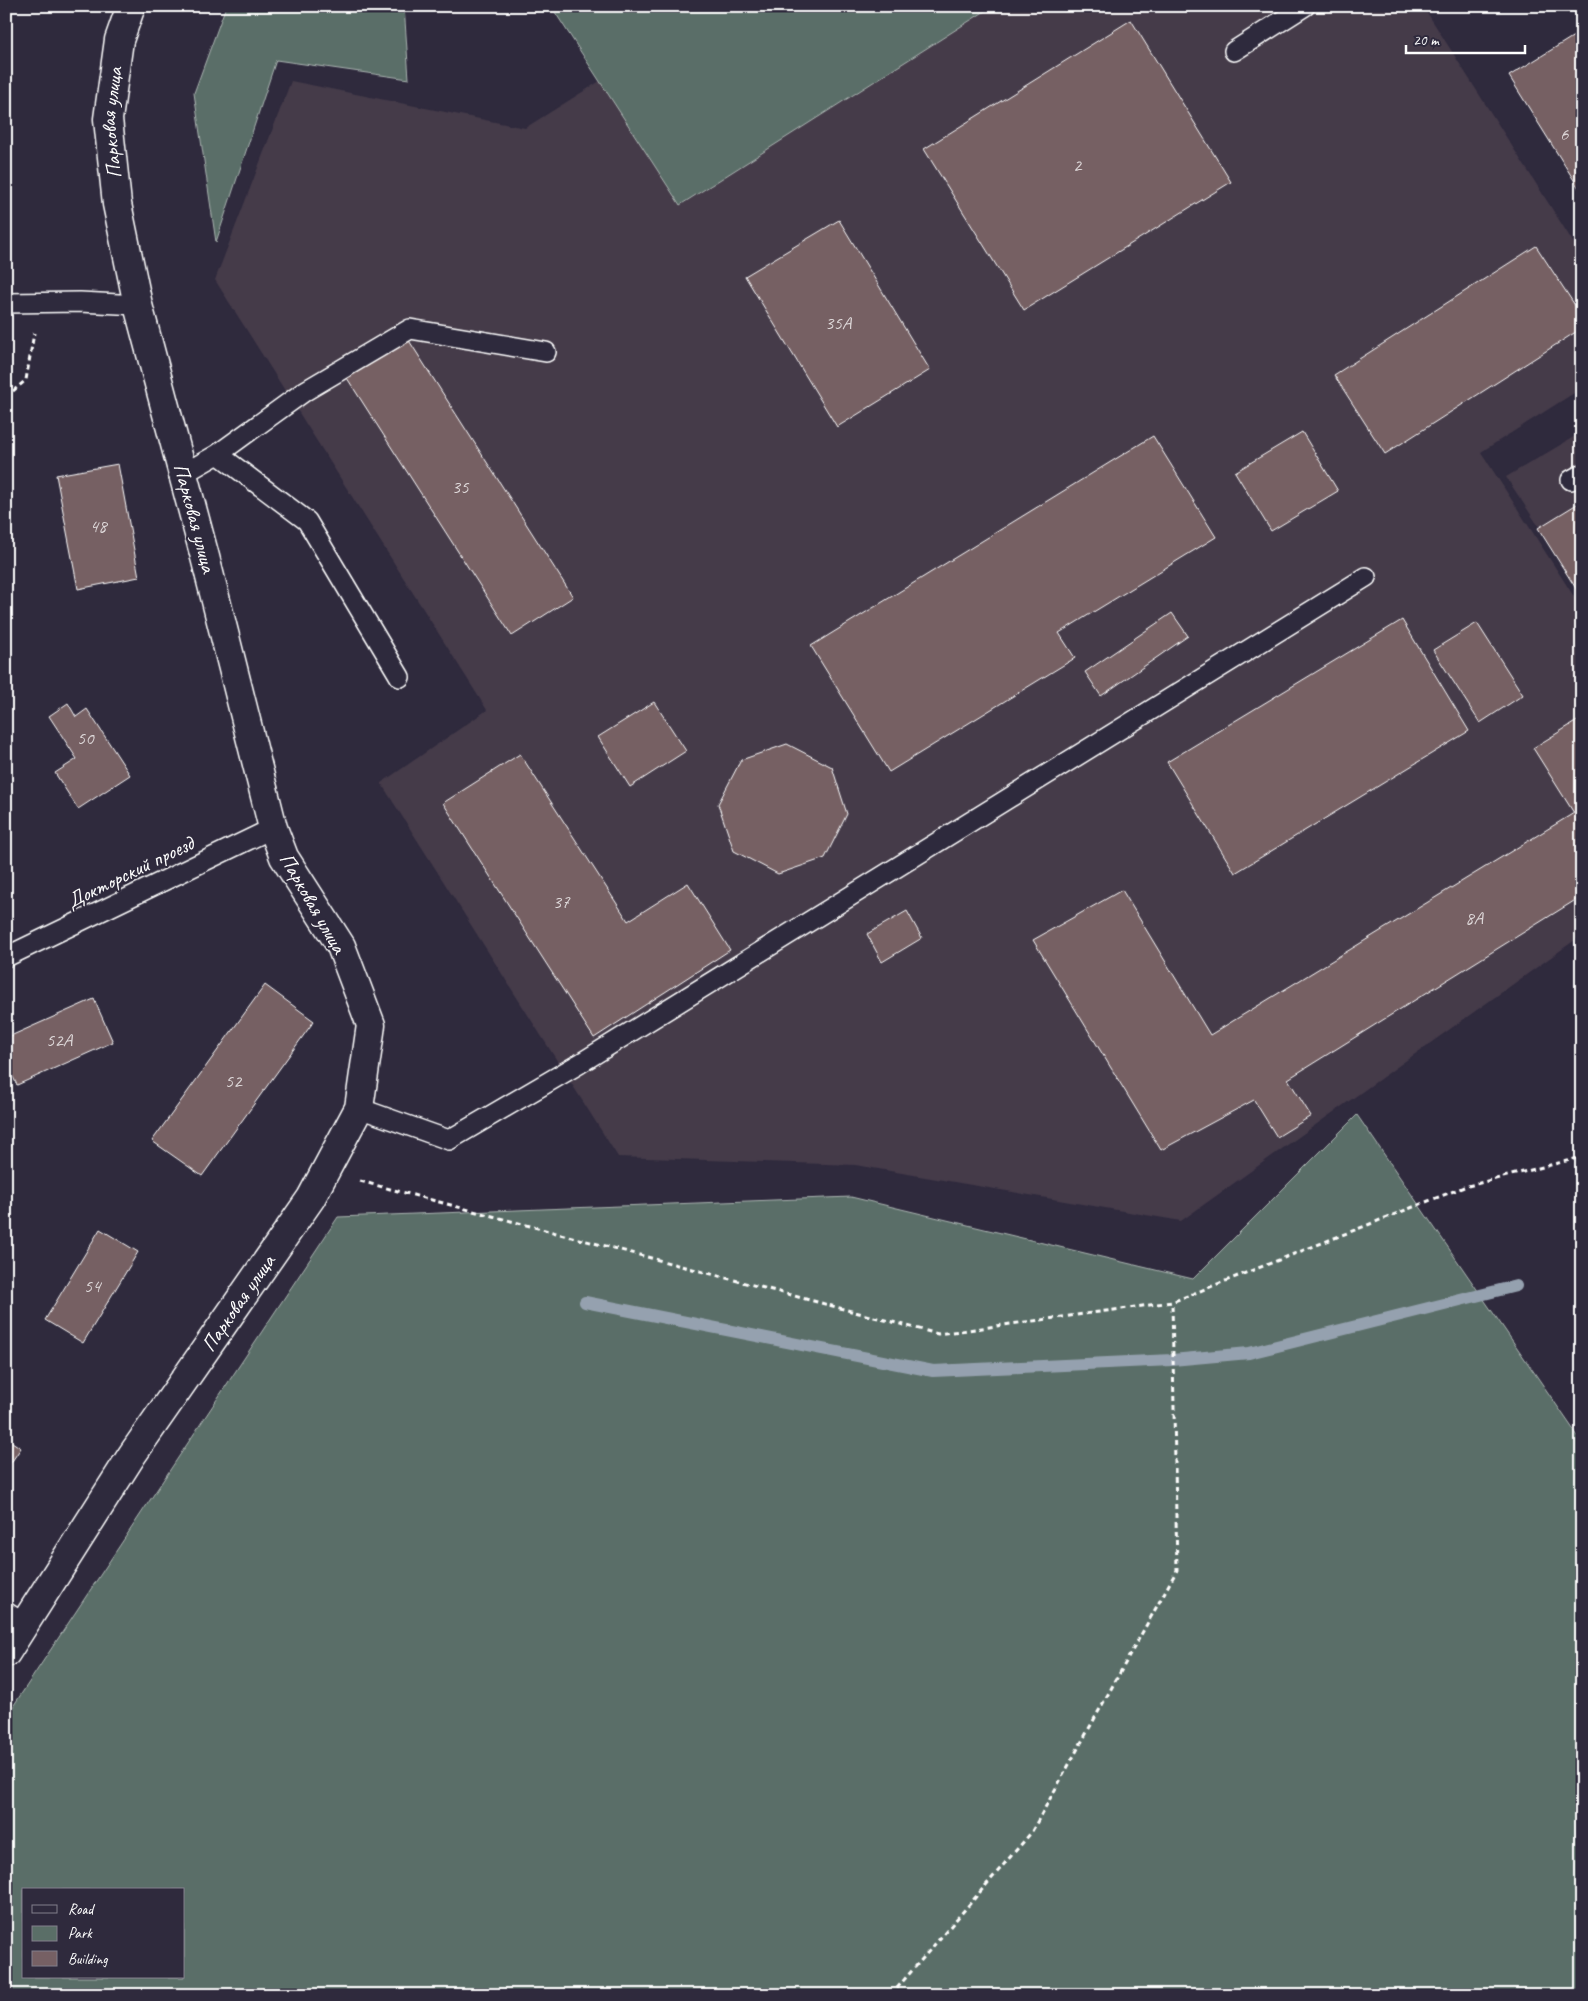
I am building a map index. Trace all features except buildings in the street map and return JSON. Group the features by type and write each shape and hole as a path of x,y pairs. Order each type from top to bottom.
{"street":[{"name":"Парковая улица","path":"6,1653 16,1618 306,1206 358,1108 371,1025 341,946 284,857 273,828 138,305 117,204 108,119 119,40 131,6"}],"lane":[{"path":"1234,51 1305,6"},
{"path":"6,303 80,302 138,305"},
{"path":"183,474 218,454 305,390 410,329 546,352"},
{"path":"218,454 307,521 400,677"},
{"path":"358,1108 449,1140 580,1064 1366,577"},
{"name":"Докторский проезд","path":"6,957 273,828"}],"path":[{"path":"6,397 26,380 39,302"},
{"path":"325,1172 938,1334 1172,1302 1464,1187 1582,1157"},
{"path":"891,1995 1031,1833 1177,1570 1172,1302"}],"shaded area":[{"path":"611,6 1423,6 1582,256 1582,388 1481,452 1582,609 1582,935 1181,1221 855,1165 618,1157 381,783 487,710 215,280 291,81 525,128 643,54"},
{"path":"1582,432 1582,592 1506,477"}],"green space":[{"path":"226,6 404,6 409,79 276,60 216,242 194,93"},
{"path":"551,6 993,6 680,205"},
{"path":"1357,1115 1582,1442 1582,1995 6,1995 6,1717 338,1217 851,1197 1193,1279"}],"waterway":[{"path":"585,1302 933,1371 1172,1360 1249,1353 1516,1286"}]}
